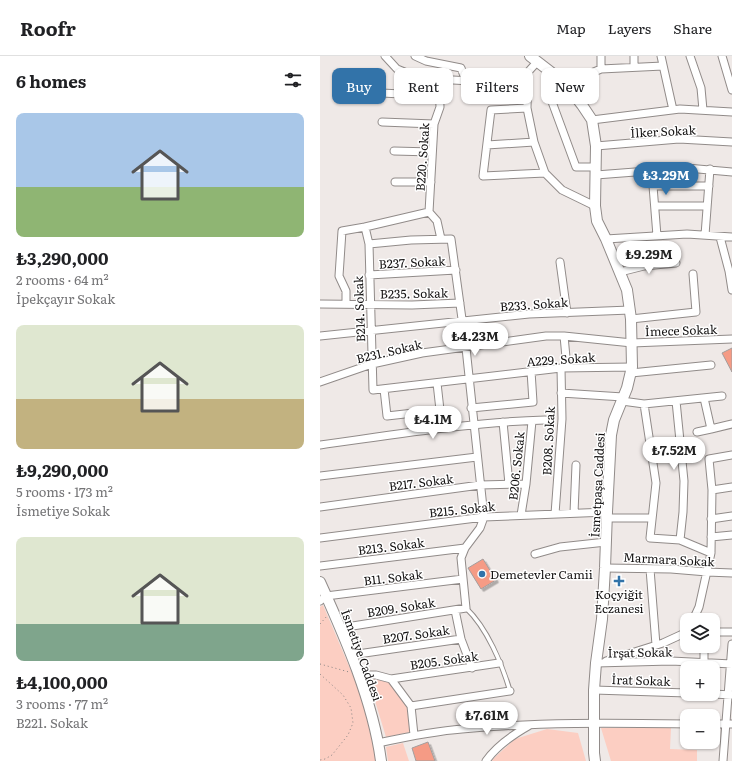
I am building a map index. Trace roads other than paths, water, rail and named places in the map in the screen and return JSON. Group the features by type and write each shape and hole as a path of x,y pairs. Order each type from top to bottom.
{"main road":[{"name":"İsmetpaşa Caddesi","path":"534,59 546,68"},
{"name":"İsmetpaşa Caddesi","path":"581,104 592,120 596,146 595,206 597,221 627,290 631,315 632,343 631,370 623,399 614,420 611,435 602,619 594,690 595,761"},
{"name":"İsmetiye Caddesi","path":"320,582 323,598 340,628 359,675 378,743 381,761"},
{"name":"İsmetpaşa Caddesi","path":"594,734 602,761"}],"street":[{"path":"386,56 395,68"},
{"path":"415,56 426,61 461,68"},
{"path":"601,56 601,69 663,66"},
{"path":"634,56 634,67"},
{"path":"661,56 673,110"},
{"path":"690,56 701,88 703,110"},
{"path":"722,56 732,90"},
{"name":"B220. Sokak","path":"429,212 434,124 440,104"},
{"path":"527,104 534,142 545,173 562,190 595,206"},
{"path":"553,104 576,167 596,171 687,168 732,172"},
{"path":"527,108 491,110 483,176 545,173"},
{"path":"592,120 673,110 732,112"},
{"path":"382,122 434,124"},
{"name":"İlker Sokak","path":"596,146 679,140 732,142"},
{"path":"487,145 534,142"},
{"path":"394,151 432,152"},
{"path":"704,235 710,169"},
{"path":"395,182 431,182"},
{"path":"657,236 653,186 709,186"},
{"path":"655,206 707,206"},
{"path":"346,304 346,291 339,276 342,230 365,227 429,212 437,222 441,239"},
{"name":"B214. Sokak","path":"365,227 369,244 373,390"},
{"path":"606,239 687,234 732,237"},
{"path":"720,237 729,271 732,290"},
{"path":"369,244 411,240 452,239 466,348 471,408 484,517 480,528 465,548 461,558 466,608"},
{"path":"560,262 567,312"},
{"path":"620,272 644,266 676,263"},
{"name":"B237. Sokak","path":"369,275 456,270"},
{"name":"B233. Sokak","path":"320,336 371,332 529,314 567,312 631,315 696,312 693,274"},
{"name":"B235. Sokak","path":"320,304 412,305 460,303"},
{"name":"B231. Sokak","path":"320,382 372,364 422,353 546,336 564,336 632,343"},
{"name":"B208. Sokak","path":"555,514 562,419 561,393 564,368 564,336"},
{"name":"İmece Sokak","path":"632,343 732,339"},
{"name":"A229. Sokak","path":"373,390 564,368 631,370 711,365"},
{"path":"471,408 533,402 532,371"},
{"path":"384,389 387,416 440,410 437,383"},
{"path":"561,393 623,399 644,404 722,396"},
{"path":"704,398 711,429"},
{"path":"676,401 684,481 680,540"},
{"path":"644,404 656,483 650,538 680,540 711,553"},
{"path":"320,445 473,425 545,420"},
{"name":"B206. Sokak","path":"521,515 526,484 532,421"},
{"path":"503,422 509,484"},
{"path":"697,432 732,424"},
{"path":"696,613 708,572 711,553 712,490 709,460 732,455"},
{"path":"320,476 477,457"},
{"path":"574,513 576,466"},
{"name":"B217. Sokak","path":"320,507 480,485 526,484"},
{"path":"712,490 732,487"},
{"name":"B215. Sokak","path":"320,538 484,517 574,513 652,518"},
{"path":"711,519 732,516"},
{"path":"711,537 732,535"},
{"path":"535,554 560,547 606,542"},
{"name":"B213. Sokak","path":"320,566 465,548"},
{"name":"Marmara Sokak","path":"605,568 650,568 732,573"},
{"path":"650,568 656,645"},
{"name":"B11. Sokak","path":"323,598 463,579"},
{"name":"B209. Sokak","path":"340,628 466,608"},
{"path":"455,610 460,639 472,668"},
{"path":"720,632 732,632"},
{"path":"596,663 656,645 680,635"},
{"name":"B207. Sokak","path":"351,655 460,639"},
{"path":"723,761 729,724 732,644"},
{"name":"İrşat Sokak","path":"596,663 680,662"},
{"name":"B205. Sokak","path":"359,675 376,675 391,679 499,663"},
{"name":"İrşat Sokak","path":"720,664 731,664"},
{"path":"391,679 411,706 414,735"},
{"name":"İrat Sokak","path":"594,690 680,693"},
{"path":"411,706 510,691"},
{"path":"720,694 730,695"},
{"path":"378,743 414,735 461,729 532,724 680,724"},
{"path":"486,761 489,756 513,735 532,724"},
{"path":"724,752 732,753"}],"lane":[{"path":"466,608 475,616 499,663 510,691"}],"place":[{"name":"Demetevler Camii","path":"482,574"},
{"name":"Koçyiğit Eczanesi","path":"619,581"}]}
